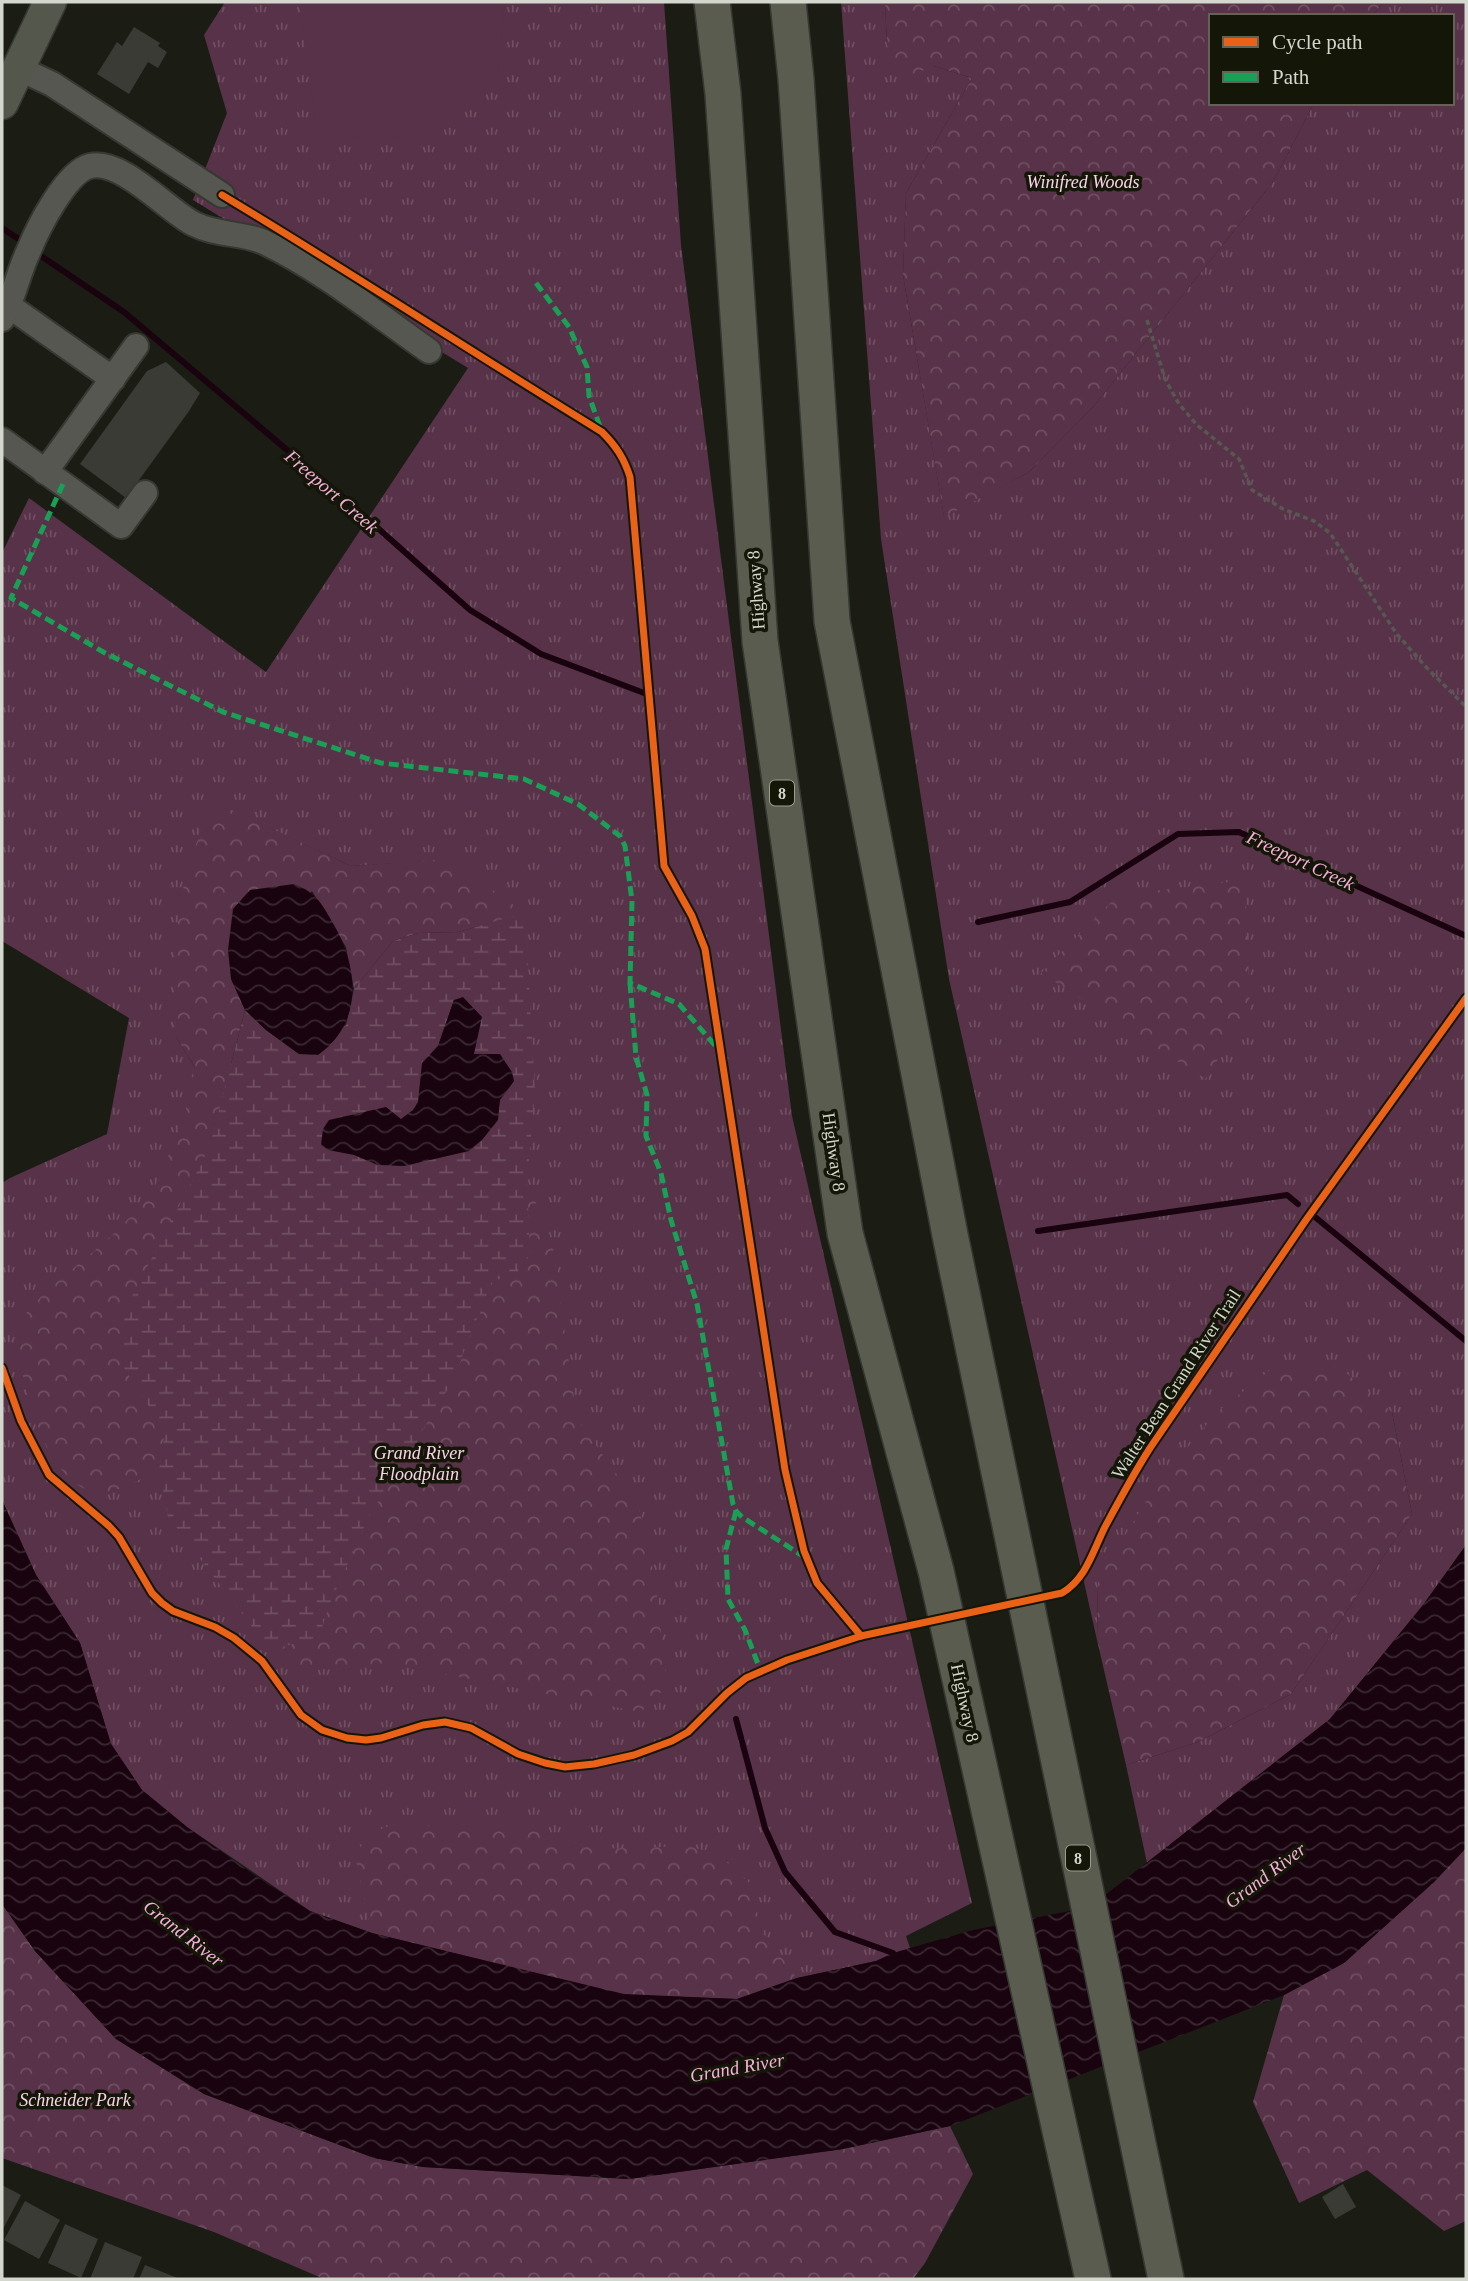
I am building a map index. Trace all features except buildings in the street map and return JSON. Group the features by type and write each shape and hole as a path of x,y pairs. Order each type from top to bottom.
{"highway":[{"name":"Highway 8","path":"712,2 723,94 760,641 845,1233 936,1571 1093,2279"},
{"name":"8","path":"788,2 797,93 832,621 950,1235 1166,2279"}],"main road":[{"path":"2,103 50,2"}],"lane":[{"path":"18,68 52,85 222,195"},
{"path":"113,379 4,308 29,250 64,187 75,175 89,166 106,166 158,195 169,207 195,225 255,239 275,247 321,274 429,351"},
{"path":"45,472 136,346"},
{"path":"2,440 121,526 145,494"}],"path":[{"path":"1147,320 1165,379 1179,404 1197,425 1239,459 1252,490 1283,509 1314,521 1330,533 1396,633 1424,666 1466,707"}],"green space":[{"name":"Grand River Floodplain","path":"225,2 664,2 681,245 792,1116 972,1903 906,1936 910,1948 876,1961 797,1978 372,1933 310,1911 187,1827 142,1790 111,1744 80,1643 36,1575 2,1500 2,1183 107,1134 129,1018 2,941 2,553 29,498 266,672 468,368 193,200 227,113 204,35","holes":["213,802 351,866 449,860 532,1048 195,1068 176,1037"]},
{"path":"300,2 505,2 498,71 435,136 317,137"},
{"path":"841,2 885,2 887,45 934,66 972,78 906,193 903,275 944,516 1028,473 1093,407 1273,182 1313,105 1454,105 1454,14 1374,14 1384,2 1466,2 1466,1545 1423,1605 1330,1719 1147,1863 1126,1765 1198,1742 1291,1694 1412,1514 1392,1412 1098,1579 1097,1640 949,979 881,539"},
{"name":"Winifred Woods","path":"885,2 1384,2 1374,14 1209,14 1209,105 1313,105 1273,182 1093,407 1028,473 944,517 903,275 906,193 972,78 934,66 900,79 887,45"},
{"path":"213,801 351,866 449,859 525,913 458,932 418,933 393,941 354,989 346,947 312,891 231,978 245,1010 209,1149 121,1317 122,1365 166,1431 159,1470 105,1493 84,1488 66,1475 51,1454 30,1401 14,1327 46,1291 105,1242 150,1197 183,1122 195,1068 176,1037 175,938 186,870"},
{"path":"1245,880 1250,1012 1205,1079 1041,973 1118,895"},
{"path":"525,913 535,1091 527,1182 530,1255 515,1275 492,1281 452,1382 368,1518 328,1608 319,1637 270,1650 168,1517 159,1470 165,1431 122,1365 121,1317 209,1149 245,1010 266,1030 299,1054 346,1025 354,989 393,941 418,933 458,932","holes":["454,1000 474,1055 509,1088 500,1100 497,1120 469,1151 405,1166 378,1165 354,1155 328,1150 321,1145 386,1107 401,1120 413,1110 418,1102 422,1063 438,1046"]},
{"name":"Grand River Floodplain","path":"527,1182 552,1241 577,1419 638,1504 655,1579 667,1686 641,1712 386,1663 318,1670 295,1668 270,1650 319,1637 328,1608 368,1518 452,1382 493,1281 515,1275 530,1255"},
{"path":"1337,1365 1392,1412 1412,1514 1291,1694 1198,1742 1126,1765 1097,1640 1098,1579 1154,1488 1216,1413 1270,1370"},
{"path":"506,1823 597,1849 689,1846 719,1855 749,1883 763,1933 797,1978 737,1999 624,1995 372,1933 354,1852 384,1827"},
{"path":"1466,1848 1466,2221 1444,2231 1367,2170 1299,2203 1253,2102 1284,1995 1344,1963 1434,1882"},
{"name":"Schneider Park","path":"2,1904 35,1951 116,2039 204,2094 374,2158 423,2167 629,2179 843,2149 950,2126 973,2174 925,2263 913,2279 324,2279 214,2232 2,2158"}],"water":[{"path":"294,884 314,895 326,911 342,942 352,977 349,1011 343,1027 333,1042 318,1055 299,1054 266,1030 245,1010 231,979 228,950 233,909 250,890"},
{"path":"463,997 482,1017 474,1054 500,1054 512,1072 514,1081 500,1100 498,1120 482,1140 469,1151 404,1166 378,1165 354,1155 328,1150 321,1145 323,1129 329,1120 386,1107 401,1119 413,1110 418,1102 422,1063 438,1046 454,1000"},
{"name":"Grand River","path":"2,1500 36,1575 80,1643 111,1744 142,1790 187,1827 310,1911 372,1933 624,1994 737,1999 797,1978 876,1961 893,1953 973,1930 1090,1907 1330,1719 1423,1605 1466,1545 1466,1848 1434,1882 1344,1963 1284,1995 950,2126 843,2149 629,2179 423,2167 374,2158 204,2094 116,2039 35,1951 2,1904"}],"waterway":[{"name":"Freeport Creek","path":"2,228 20,240"},
{"name":"Freeport Creek","path":"41,256 124,312 345,499 470,610 541,654 644,693"},
{"name":"Freeport Creek","path":"978,922 1070,902 1178,834 1239,832 1466,936"},
{"path":"1038,1231 1287,1195 1298,1204"},
{"path":"1315,1217 1466,1341"},
{"path":"736,1719 765,1828 785,1872 835,1932 893,1953"}],"marked path":[{"path":"536,283 569,327 587,367 589,396 602,432"},
{"path":"63,484 11,598 105,653 223,712 381,763 524,779 578,804 620,836 625,846 632,901 630,983 679,1004 719,1050"},
{"path":"630,983 636,1057 647,1095 646,1136 661,1173 671,1220 697,1304 733,1504 742,1517 806,1558"},
{"path":"736,1511 726,1549 728,1599 745,1630 761,1672"}],"cycle path":[{"path":"222,195 602,432 625,464 630,477 664,866 692,916 705,949 785,1470 804,1551 817,1583 861,1636"},
{"name":"Walter Bean Grand River Trail","path":"2,1368 21,1421 49,1475 119,1537 152,1593 173,1611 215,1627 234,1638 262,1661 301,1715 322,1730 347,1738 366,1740 445,1722 471,1728 518,1754 565,1767 634,1755 688,1732 746,1678 787,1660 861,1636 1062,1593 1071,1587 1088,1563 1106,1525 1150,1448 1306,1220 1466,998"}]}
